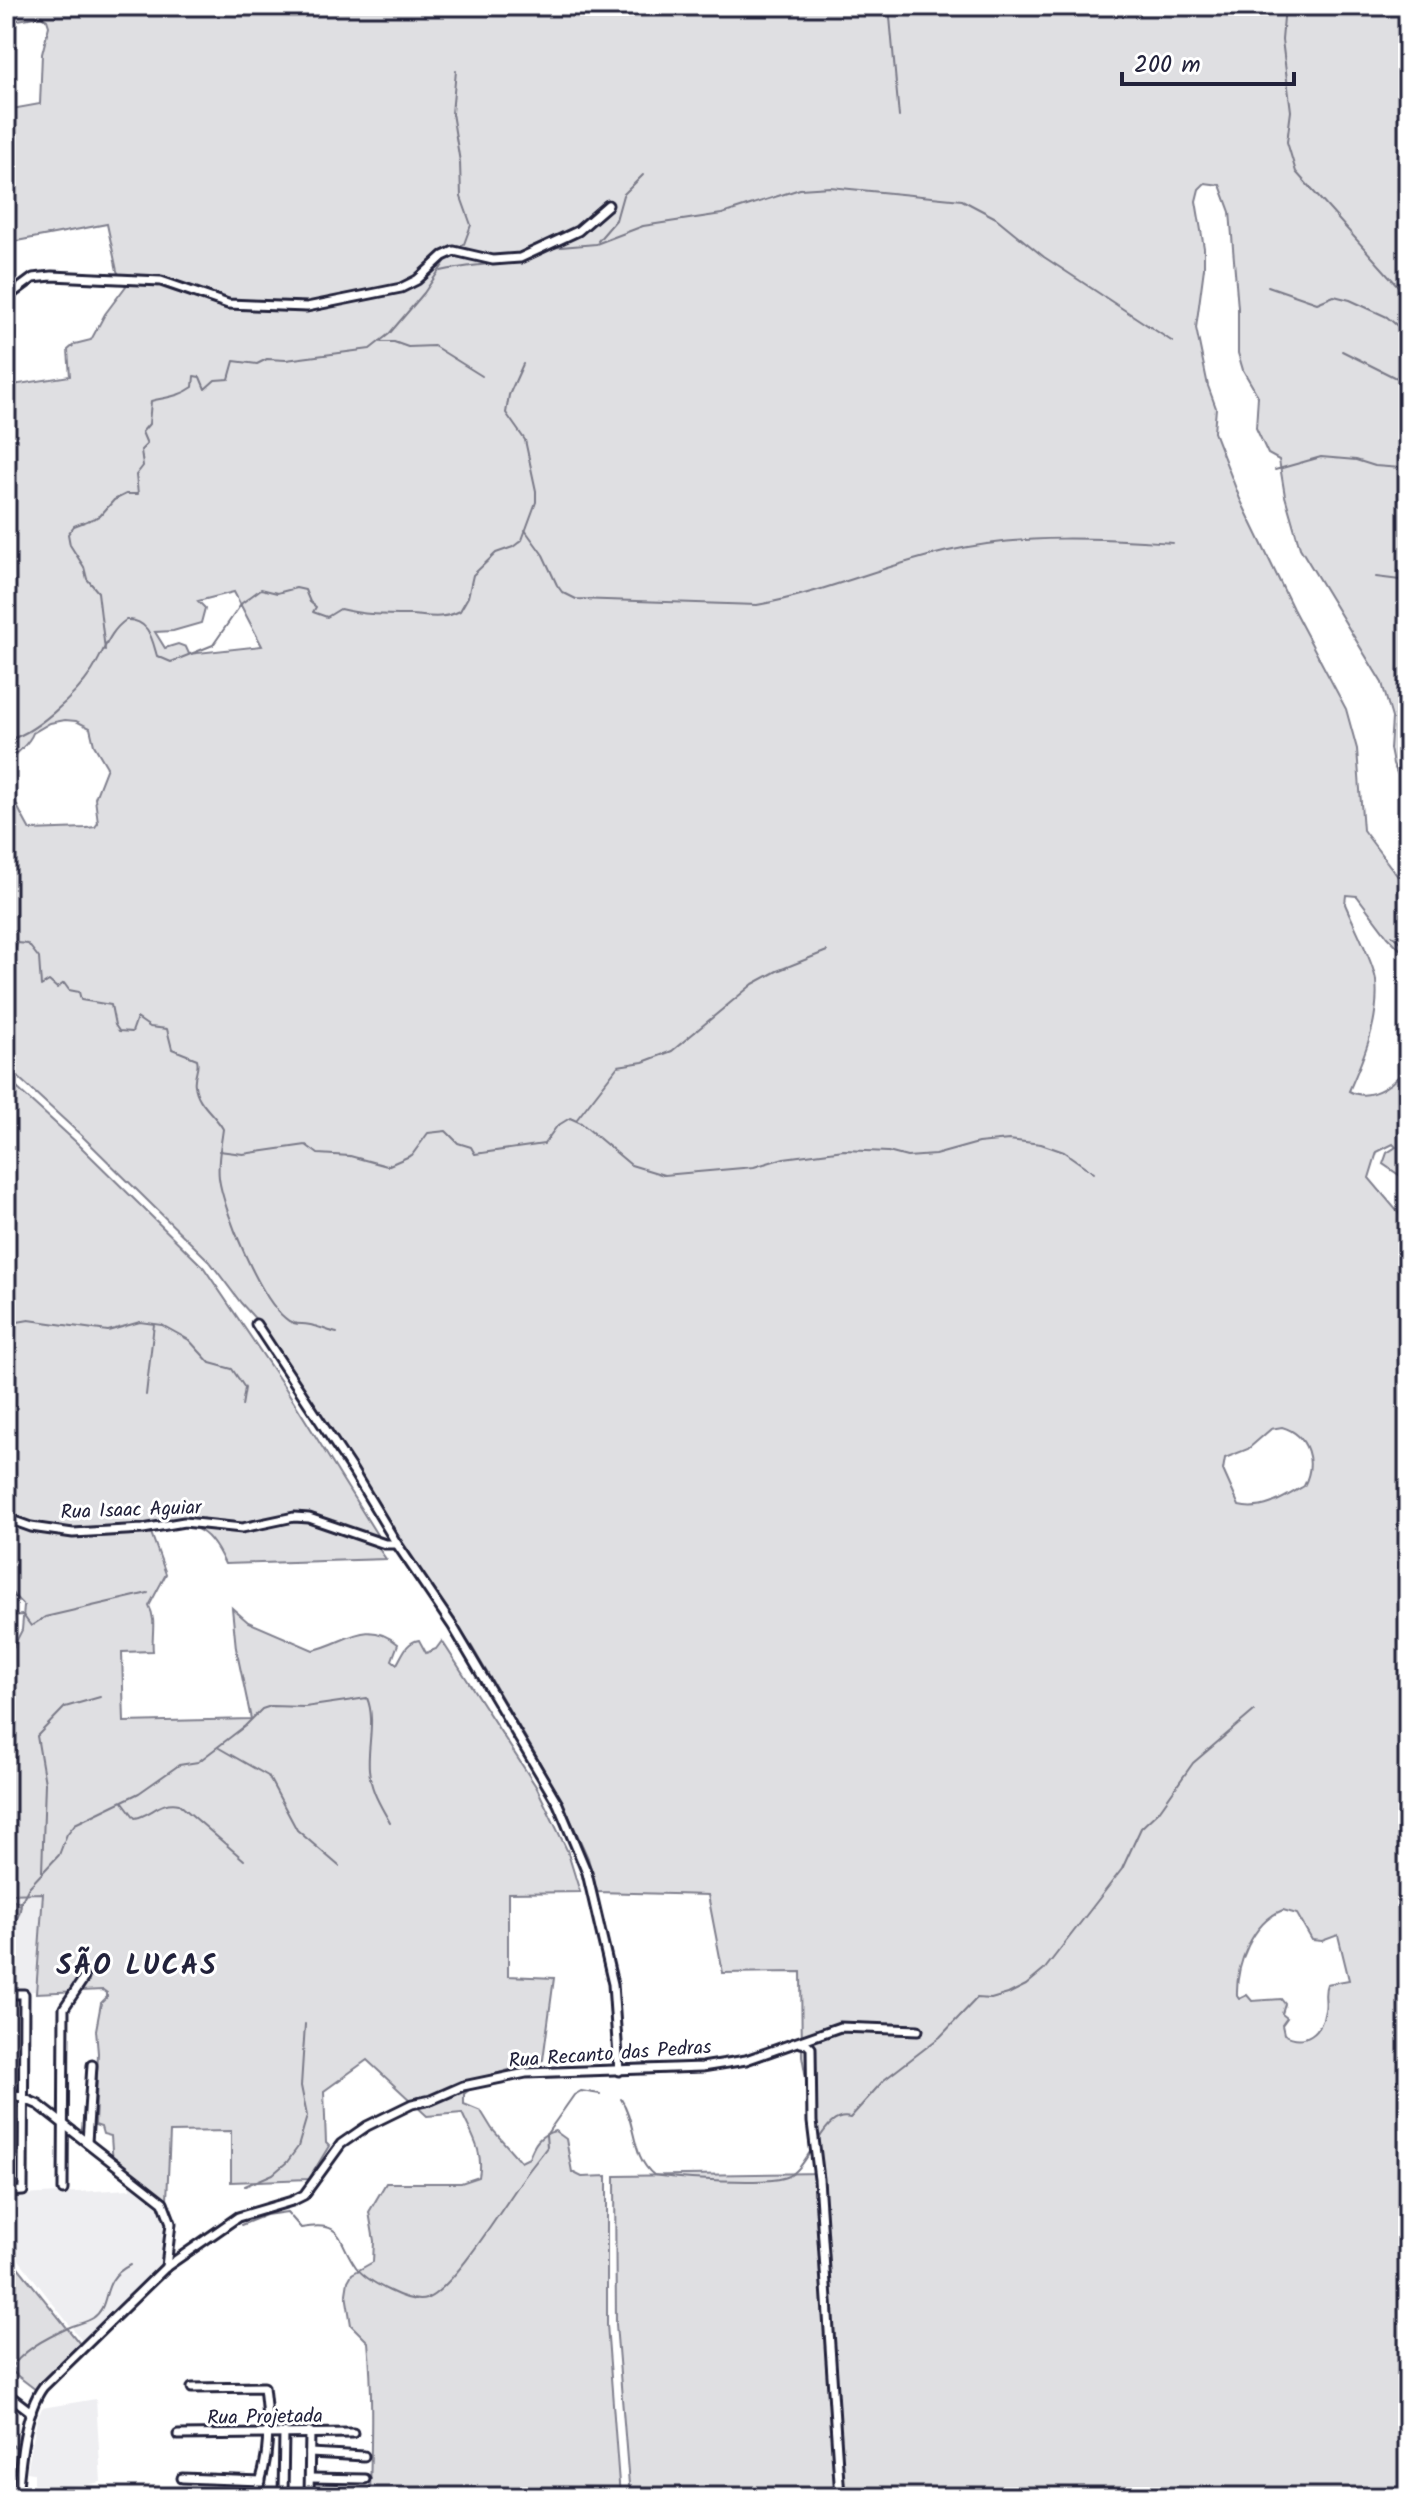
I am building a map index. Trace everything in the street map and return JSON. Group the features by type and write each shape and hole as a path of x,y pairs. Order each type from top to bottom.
{"street":[{"path":"6,298 33,278 52,276 161,281 228,304 307,307 401,288 417,280 448,252 501,261 520,258 578,231 608,205"},
{"path":"256,1324 460,1638 543,1776 570,1831 587,1873 613,1984 619,2071"},
{"name":"Rua Isaac Aguiar","path":"6,1518 31,1527 73,1533 143,1529 184,1522 242,1528 294,1517 309,1518 385,1544 397,1544"},
{"path":"63,2190 64,2008 84,1978"},
{"path":"6,1994 24,1994 23,2191 6,2192"},
{"name":"Rua Recanto das Pedras","path":"31,2412 36,2395 43,2387 166,2267 238,2217 304,2195 341,2144 395,2112 463,2086 526,2073 702,2067 746,2060 840,2027 918,2030"},
{"path":"799,2043 811,2048 812,2122 819,2179 840,2497"},
{"path":"87,2142 92,2065"},
{"path":"6,2091 39,2105 167,2207 171,2223 166,2267"},
{"path":"192,2388 264,2387 268,2452 255,2497"},
{"path":"6,2393 31,2412 17,2497"},
{"path":"267,2497 268,2494 309,2496 310,2432"},
{"path":"283,2494 284,2433"},
{"name":"Rua Projetada","path":"178,2435 353,2433"},
{"path":"310,2453 364,2456"},
{"path":"182,2478 261,2481"},
{"path":"310,2478 365,2479"}],"shaded area":[{"path":"6,6 1408,6 1408,797 1393,764 1390,749 1392,718 1382,683 1300,548 1285,496 1279,460 1268,454 1256,428 1258,396 1243,370 1238,353 1238,308 1230,212 1220,185 1205,183 1199,189 1196,201 1204,268 1196,328 1208,386 1216,408 1214,432 1240,499 1346,709 1357,749 1363,830 1399,878 1408,885 1408,957 1388,937 1357,896 1346,895 1345,904 1372,965 1377,995 1370,1038 1349,1091 1366,1094 1383,1089 1398,1077 1408,1063 1408,1181 1383,1164 1387,1153 1396,1147 1393,1144 1377,1152 1369,1178 1408,1224 1408,2497 630,2497 616,2324 615,2176 823,2173 802,2056 801,1972 723,1973 708,1895 597,1892 588,1858 568,1814 472,1647 396,1536 261,1325 210,1262 6,1066 6,386 70,376 68,350 75,344 91,340 126,286 117,271 107,224 6,243 6,110 40,104 42,54 49,26 41,16 6,22","holes":["234,592 262,646 189,654 186,647 178,644 165,648 155,632 173,631 201,623 205,608 198,601","76,721 90,728 94,745 107,767 95,798 98,823 95,827 30,830 16,804 9,776 13,758 33,733 50,723","1282,1427 1299,1436 1308,1451 1308,1477 1304,1486 1281,1499 1256,1507 1239,1506 1223,1470 1225,1458 1248,1449 1271,1429","1283,1910 1297,1914 1312,1940 1322,1941 1338,1935 1349,1980 1327,1984 1323,2018 1316,2030 1305,2037 1284,2034 1282,2025 1287,2018 1282,2014 1285,2004 1281,1999 1252,2001 1247,1995 1239,1999 1237,1996 1239,1971 1248,1946 1272,1916"]},
{"path":"6,1078 204,1268 286,1389 379,1538 379,1549 386,1559 225,1564 211,1540 196,1529 176,1526 150,1530 166,1574 149,1606 153,1623 153,1651 122,1652 124,1722 251,1719 236,1648 232,1608 248,1622 313,1650 365,1632 386,1636 398,1644 392,1660 397,1664 411,1643 419,1640 426,1653 436,1649 442,1641 537,1788 567,1850 580,1892 508,1893 508,1976 554,1978 543,2060 485,2077 464,2094 464,2104 481,2111 492,2129 521,2162 529,2158 541,2138 555,2131 566,2139 572,2172 582,2177 607,2176 607,2324 620,2497 370,2497 368,2342 351,2325 346,2294 348,2281 352,2274 373,2262 374,2241 369,2212 386,2183 461,2183 479,2177 478,2152 462,2113 427,2116 367,2060 324,2091 326,2143 329,2146 309,2179 231,2182 231,2131 170,2132 167,2200 113,2165 111,2136 103,2134 101,2127 95,2125 96,2030 101,2003 107,1993 103,1990 36,1993 43,1893 6,1894 6,1661 22,1630 24,1606 6,1587"},
{"path":"43,1893 35,1991 6,1992 6,1894"},
{"path":"13,1900 21,1902 20,1910 15,1923 6,1931 6,1905"},
{"path":"129,2181 158,2200 165,2210 168,2244 164,2261 144,2284 82,2341 6,2243 6,2196 130,2189"},
{"path":"6,2252 80,2344 36,2390 6,2367"},
{"path":"96,2399 101,2482 34,2495 34,2473 27,2472 42,2408"},
{"path":"6,2421 13,2427 6,2441"},
{"path":"6,2441 17,2448 14,2497 6,2497"}],"waterway":[{"path":"889,6 899,117"},
{"path":"1285,6 1282,40 1291,111 1287,142 1296,172 1398,286 1408,308"},
{"path":"456,71 452,113 460,162 461,197 471,225 464,244 457,249"},
{"path":"598,241 616,220 623,195 643,175"},
{"path":"549,248 596,244 643,226 722,214 800,189 830,187 962,200 996,218 1044,257 1173,342"},
{"path":"105,650 98,592 87,579 84,567 70,545 68,534 74,526 100,516 114,500 126,494 138,494 136,475 143,466 141,450 147,444 142,432 149,424 151,401 188,390 193,387 194,376 200,377 205,389 215,380 229,379 234,361 257,364 267,359 286,360 370,349 389,334 424,293 449,256"},
{"path":"441,271 506,262"},
{"path":"1268,286 1317,303 1334,296 1350,300 1387,317 1408,335"},
{"path":"381,342 408,347 434,346 482,376"},
{"path":"1342,351 1394,377 1408,379"},
{"path":"6,740 29,731 65,702 85,680 111,636 126,620 145,626 157,656 171,662 213,645 242,603 261,589 277,593 296,588 305,590 316,607 313,612 327,617 340,609 435,617 460,611 468,597 473,575 496,553 522,540 536,502 525,440 506,413 509,395 523,364"},
{"path":"1275,470 1321,457 1401,468 1408,478"},
{"path":"525,530 543,555 562,592 576,599 757,605 928,556 980,545 1035,539 1173,543"},
{"path":"1376,577 1408,581"},
{"path":"6,792 15,824 6,873"},
{"path":"1392,935 1408,947"},
{"path":"6,961 14,959 17,943 28,944 39,958 41,986 49,981 57,988 64,983 69,990 79,992 81,1000 111,1005 119,1031 132,1032 137,1018 150,1027 167,1029 172,1049 197,1059 196,1092 223,1129 218,1165 222,1192 254,1273 275,1308 288,1321 337,1333"},
{"path":"577,1119 618,1066 643,1062 672,1051 753,984 827,951"},
{"path":"219,1151 243,1154 306,1145 318,1154 350,1156 387,1166 412,1155 428,1133 446,1131 458,1143 471,1147 475,1154 544,1144 557,1126 570,1118 581,1123 631,1165 664,1175 754,1167 784,1158 844,1150 888,1152 907,1157 935,1155 978,1143 1009,1140 1041,1144 1064,1152 1094,1173"},
{"path":"6,1324 29,1320 108,1331 140,1322 162,1325 189,1340 210,1363 232,1369 245,1388 242,1406"},
{"path":"146,1395 154,1324"},
{"path":"6,1616 23,1615 31,1626 45,1617 148,1593"},
{"path":"42,1872 45,1783 37,1736 65,1707 100,1697"},
{"path":"20,1904 29,1887 59,1855 67,1834 75,1824 139,1793 179,1765 198,1762 262,1709 271,1706 305,1707 367,1698 371,1715 371,1784 390,1823"},
{"path":"818,2140 835,2120 850,2118 884,2080 940,2037 977,1998 991,1999 1008,1994 1026,1985 1044,1970 1122,1869 1141,1828 1159,1811 1193,1763 1254,1711"},
{"path":"219,1748 268,1776 297,1830 339,1866"},
{"path":"123,1802 135,1818 166,1804 179,1804 244,1860"},
{"path":"245,2186 273,2174 298,2147 307,2116 301,2086 305,2024"},
{"path":"241,2225 266,2215 287,2212 301,2228 315,2226 332,2229 338,2234 356,2267 369,2279 399,2295 426,2299 450,2280 478,2244 547,2147 546,2135 574,2095 581,2091 600,2094"},
{"path":"621,2099 641,2159 654,2175 722,2180 777,2179 795,2172 812,2149"},
{"path":"6,2373 35,2346 93,2318 103,2306 114,2278 130,2265"}],"district":[{"name":"SÃO LUCAS","path":"137,1966"}]}
